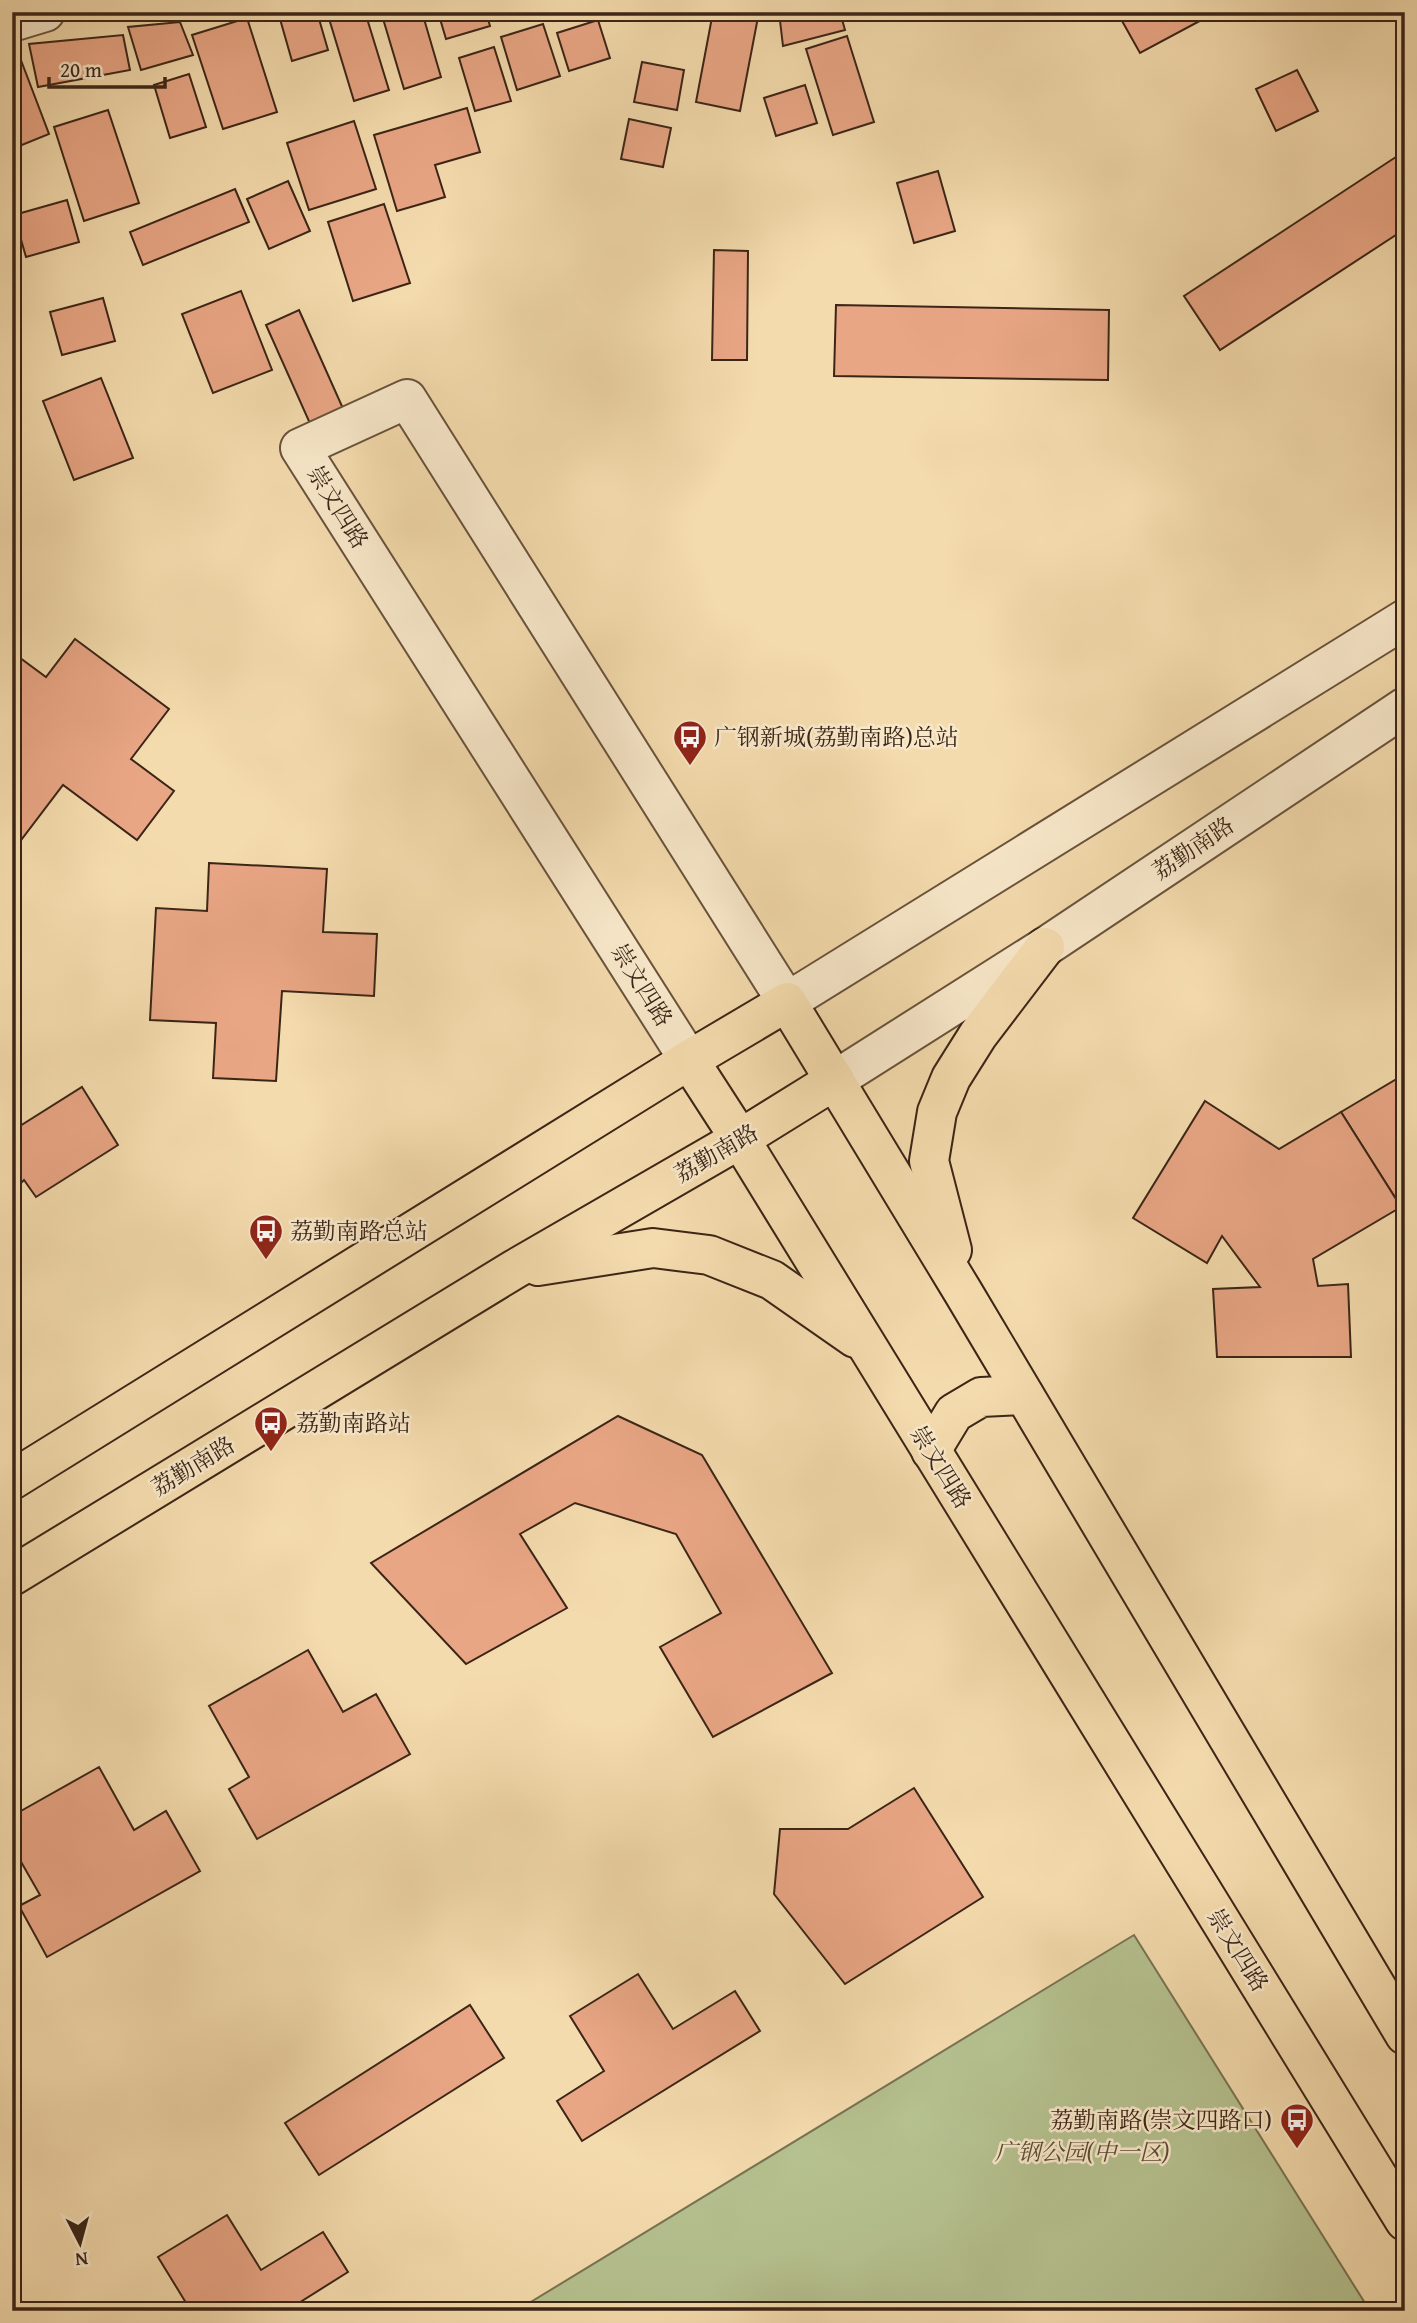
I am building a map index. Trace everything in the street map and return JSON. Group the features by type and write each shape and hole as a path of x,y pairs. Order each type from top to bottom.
{"main road":[{"path":"963,1292 929,1161 937,1112 951,1078 978,1035 1045,947"},
{"path":"12,1480 787,1002"},
{"name":"崇文四路","path":"787,1002 1392,1999 1405,2035"},
{"name":"崇文四路","path":"689,1060 1405,2221"},
{"name":"荔勤南路","path":"12,1576 515,1269 740,1139 835,1080"},
{"path":"515,1269 653,1248 709,1255 772,1280 867,1346"},
{"path":"931,1451 954,1413 981,1397 1024,1395"}],"street":[{"path":"12,22 45,12"},
{"name":"崇文四路","path":"689,1060 300,448 407,399 787,1002"},
{"path":"787,1002 1405,619"},
{"name":"荔勤南路","path":"835,1080 1045,947 1405,706"}],"green space":[{"name":"广钢公园(中一区)","path":"1134,1935 1370,2311 516,2311 1091,1961"}],"building":[{"path":"278,12 317,12 328,50 292,61"},
{"path":"327,12 365,12 389,90 354,101"},
{"path":"381,12 422,12 441,77 404,89"},
{"path":"438,12 486,12 490,26 446,39"},
{"path":"497,12 526,12 499,20"},
{"path":"552,12 583,12 554,21"},
{"path":"713,12 759,12 740,111 696,102"},
{"path":"779,12 840,12 845,30 783,46"},
{"path":"1117,12 1207,12 1209,16 1140,53"},
{"path":"247,18 277,112 223,129 192,35"},
{"path":"598,20 610,58 569,71 557,33"},
{"path":"180,22 193,55 141,70 128,27"},
{"path":"543,24 560,76 517,90 501,37"},
{"path":"123,35 130,70 38,87 29,44"},
{"path":"847,36 874,122 833,135 806,49"},
{"path":"494,47 511,101 475,111 459,58"},
{"path":"19,55 49,134 12,149 12,58"},
{"path":"642,62 684,70 677,110 634,102"},
{"path":"1297,70 1318,111 1276,131 1256,89"},
{"path":"189,74 206,127 170,138 154,85"},
{"path":"805,85 817,123 776,136 764,98"},
{"path":"467,108 480,152 435,165 445,197 397,211 374,135"},
{"path":"108,110 139,203 84,221 54,127"},
{"path":"629,119 671,128 663,167 621,159"},
{"path":"354,121 376,189 309,210 287,143"},
{"path":"1405,151 1405,229 1220,350 1184,296"},
{"path":"938,171 955,231 914,243 897,183"},
{"path":"288,181 310,231 269,249 247,199"},
{"path":"235,189 249,222 143,265 130,232"},
{"path":"67,200 79,242 26,257 14,215"},
{"path":"384,204 410,283 353,301 328,222"},
{"path":"714,250 748,251 747,360 712,360"},
{"path":"241,291 272,370 213,393 182,314"},
{"path":"103,298 115,341 62,355 50,312"},
{"path":"12,302 19,324 12,326"},
{"path":"836,305 1109,310 1108,380 834,376"},
{"path":"299,310 345,413 312,428 266,325"},
{"path":"101,378 133,458 74,480 43,401"},
{"path":"75,639 169,709 131,759 174,791 137,840 63,785 12,852 12,652 46,677"},
{"path":"209,863 327,869 323,932 377,934 374,996 282,991 276,1081 213,1078 216,1023 150,1020 156,908 207,911"},
{"path":"1405,1074 1405,1204 1401,1207 1341,1112"},
{"path":"82,1087 118,1145 36,1197 24,1180 12,1192 12,1131"},
{"path":"1205,1101 1279,1149 1341,1112 1401,1207 1313,1259 1318,1286 1348,1284 1351,1357 1217,1357 1213,1289 1260,1287 1222,1236 1207,1263 1133,1218"},
{"path":"618,1416 702,1455 832,1673 713,1737 660,1647 721,1613 676,1534 575,1503 520,1534 567,1608 466,1664 371,1563"},
{"path":"308,1650 343,1712 376,1694 410,1754 257,1839 229,1789 249,1777 209,1706"},
{"path":"99,1767 134,1830 166,1811 200,1871 47,1957 19,1906 40,1895 12,1846 12,1816"},
{"path":"914,1788 983,1897 845,1984 774,1894 780,1829 848,1829"},
{"path":"638,1974 673,2029 735,1991 760,2031 582,2141 557,2101 604,2071 570,2016"},
{"path":"470,2005 504,2058 319,2175 285,2123"},
{"path":"227,2215 261,2270 323,2232 348,2272 286,2311 191,2311 158,2257"}],"place":[{"name":"广钢新城(荔勤南路)总站","path":"690,767"},
{"name":"荔勤南路总站","path":"266,1261"},
{"name":"荔勤南路站","path":"271,1453"},
{"name":"荔勤南路(崇文四路口)","path":"1297,2150"}]}
